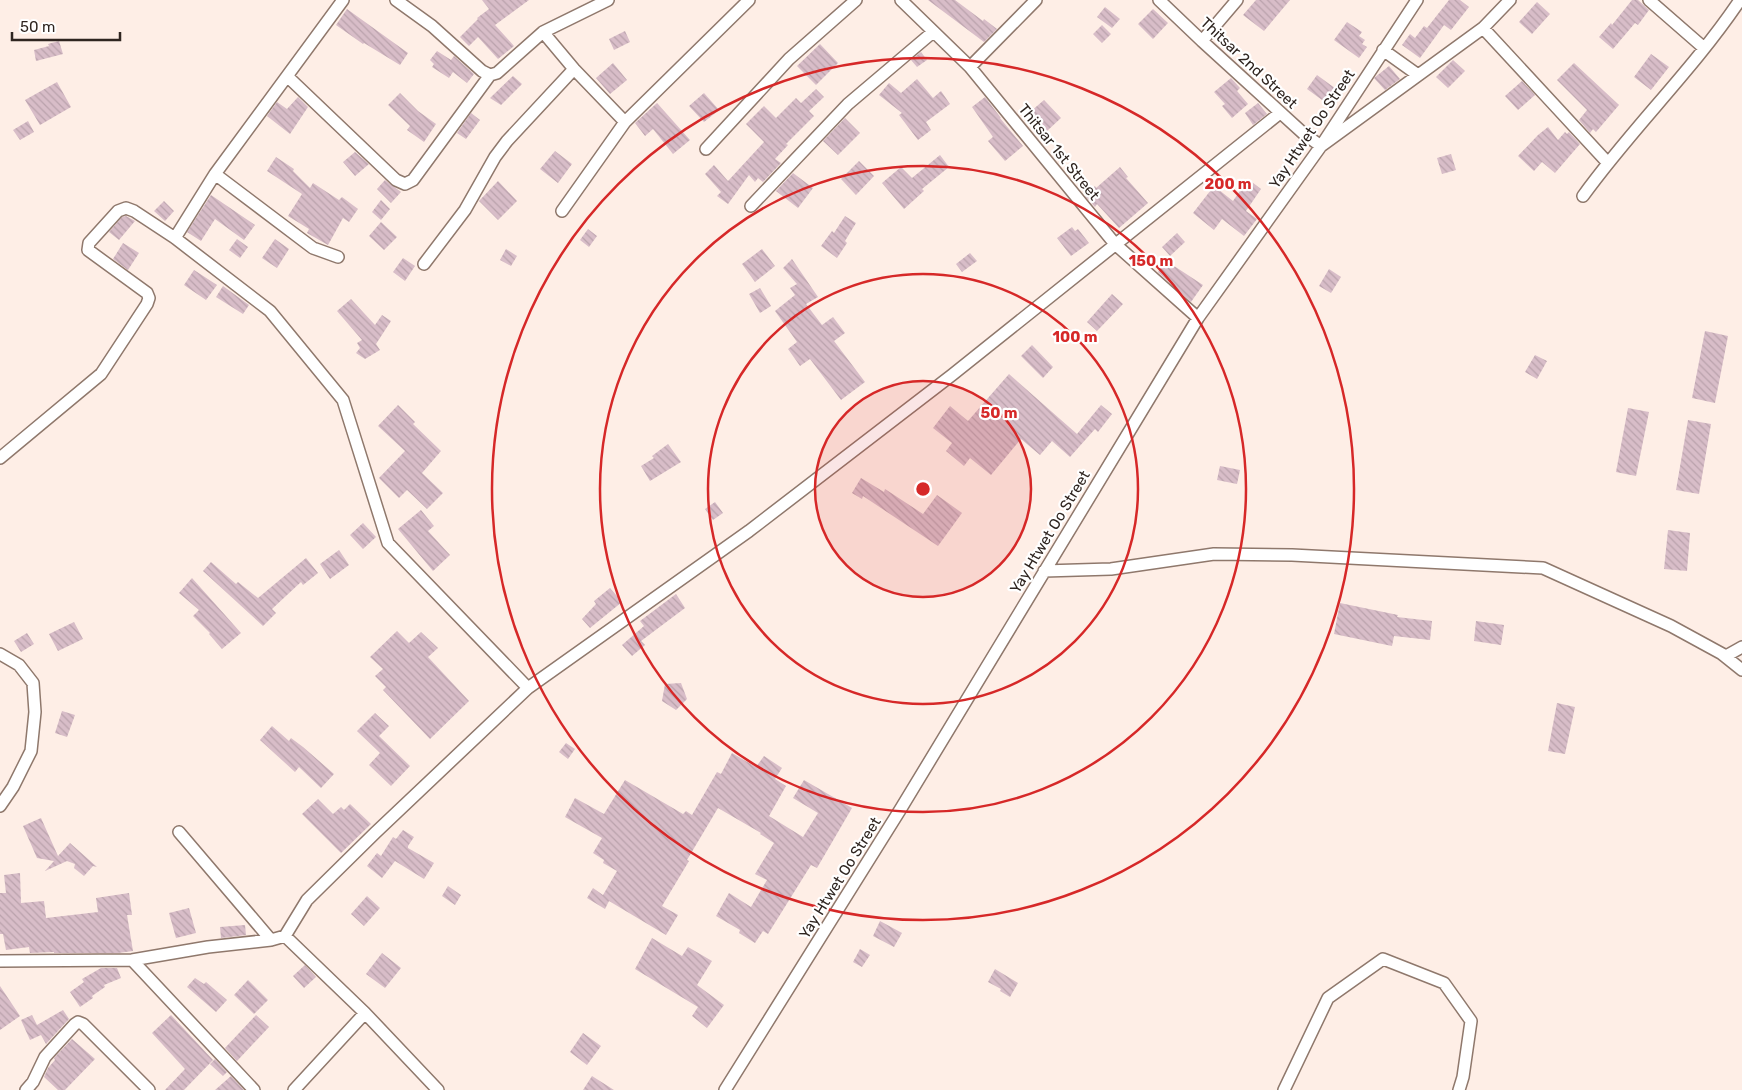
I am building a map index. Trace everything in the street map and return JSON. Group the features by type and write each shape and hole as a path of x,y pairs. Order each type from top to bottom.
{"street":[{"path":"175,238 215,174 343,0"},
{"path":"396,0 432,26 482,71 490,75"},
{"path":"288,77 396,180 405,184 413,180 490,75 497,73 543,32 608,0"},
{"path":"562,211 625,122 749,0"},
{"path":"706,149 789,59 856,0"},
{"name":"Thitsar 1st Street","path":"901,0 970,67 1115,244 1198,318"},
{"path":"970,67 1034,0"},
{"name":"Thitsar 2nd Street","path":"1159,0 1280,113 1321,146"},
{"path":"1202,41 1237,0"},
{"name":"Yay Htwet Oo Street","path":"725,1090 900,810 1198,318 1321,146 1416,0"},
{"path":"1321,146 1483,28 1510,0"},
{"path":"1649,0 1704,48"},
{"path":"1583,196 1607,162 1704,48 1740,0"},
{"path":"1483,28 1607,162"},
{"path":"543,32 574,69 625,122"},
{"path":"751,206 848,104 933,32"},
{"path":"1383,50 1418,75"},
{"path":"424,264 465,210 495,158 507,142 574,69"},
{"path":"0,961 132,960 208,947 271,940 285,936 307,900 528,688 749,531 952,375 1280,113"},
{"path":"215,174 313,248 338,257"},
{"path":"0,458 100,374 147,304 149,298 147,293 96,258 88,250 90,243 118,211 126,208 134,211 175,238 270,311 343,400 388,543 528,688"},
{"path":"1044,571 1112,569 1214,554 1292,555 1543,568 1672,626 1722,654 1742,670"},
{"path":"1722,654 1726,656 1742,647"},
{"path":"0,654 19,665 33,683 35,712 31,751 13,787 0,806"},
{"path":"179,832 271,940"},
{"path":"285,936 365,1012 438,1090"},
{"path":"1284,1090 1328,998 1383,959 1444,983 1471,1021 1463,1077 1459,1090"},
{"path":"132,960 254,1090"},
{"path":"294,1090 365,1012"},
{"path":"26,1090 33,1082 45,1056 78,1022 83,1024 149,1090"}],"building":[{"path":"482,0 529,0 495,25 514,46 498,59 478,37 469,46 460,37 477,18 489,9"},
{"path":"928,0 955,0 997,29 984,42"},
{"path":"1256,0 1290,0 1264,31 1243,15"},
{"path":"1449,0 1460,0 1469,7 1451,30 1444,25 1420,58 1402,45 1410,34 1415,38 1424,26 1427,28"},
{"path":"1632,0 1638,0 1649,10 1638,25 1635,23 1613,49 1599,37 1611,23 1612,25"},
{"path":"1537,2 1550,14 1532,34 1519,22"},
{"path":"1105,7 1120,19 1112,28 1097,17"},
{"path":"347,9 408,53 400,65 363,44 336,25"},
{"path":"1153,9 1168,23 1153,39 1138,24"},
{"path":"1347,22 1362,32 1359,36 1365,40 1362,44 1367,47 1359,58 1334,40"},
{"path":"1102,25 1111,34 1102,43 1093,34"},
{"path":"625,31 630,42 614,50 609,39"},
{"path":"59,41 63,54 36,61 34,50"},
{"path":"820,44 838,63 816,85 797,66"},
{"path":"437,51 451,60 454,56 474,74 467,83 453,72 449,78 432,67 434,64 430,60"},
{"path":"921,52 927,60 917,67 911,60"},
{"path":"1651,54 1669,67 1651,90 1634,77"},
{"path":"1453,60 1465,71 1448,88 1436,77"},
{"path":"613,63 627,80 610,94 596,78"},
{"path":"1574,63 1619,105 1596,132 1593,129 1590,133 1579,120 1587,110 1557,80"},
{"path":"1389,66 1400,79 1385,90 1374,78"},
{"path":"1317,75 1343,94 1333,108 1307,89"},
{"path":"513,76 522,84 501,105 490,98"},
{"path":"1231,78 1240,88 1237,91 1248,104 1232,118 1222,106 1225,104 1214,92"},
{"path":"917,79 933,98 941,91 950,104 926,122 931,130 918,140 899,115 902,113 879,95 889,83 901,93"},
{"path":"1522,81 1535,95 1518,110 1505,96"},
{"path":"57,82 71,107 40,125 25,100"},
{"path":"816,89 824,97 809,111 814,116 786,144 788,145 775,159 781,163 763,182 758,178 755,182 749,175 728,204 717,196 721,192 705,174 714,165 728,181 764,142 746,124 764,106 776,118 796,98 801,103"},
{"path":"400,93 418,111 436,124 424,142 407,130 410,126 388,105"},
{"path":"704,93 719,110 704,122 689,106"},
{"path":"298,97 308,107 290,134 267,116 277,102 287,109"},
{"path":"985,97 1023,146 1005,161 988,141 993,137 972,107"},
{"path":"1044,100 1061,118 1047,131 1030,112"},
{"path":"657,103 690,140 673,154 653,129 645,136 635,123"},
{"path":"1258,103 1267,114 1253,125 1245,113"},
{"path":"471,113 480,120 466,139 457,133"},
{"path":"845,118 860,133 838,155 823,141"},
{"path":"28,121 34,132 20,140 13,130"},
{"path":"1548,127 1558,140 1565,132 1567,134 1569,132 1580,144 1555,173 1542,162 1534,171 1518,156"},
{"path":"555,151 572,164 558,183 540,169"},
{"path":"355,152 369,164 355,176 343,162"},
{"path":"1451,154 1456,170 1442,174 1437,158"},
{"path":"940,155 949,167 922,189 924,191 904,209 882,183 901,167 912,178"},
{"path":"276,157 294,169 293,171 310,188 313,183 339,200 342,197 358,209 349,222 343,218 328,245 307,233 309,229 288,216 302,194 267,171"},
{"path":"859,161 874,176 856,195 841,179"},
{"path":"1120,167 1128,177 1126,178 1148,203 1119,228 1097,204 1095,207 1085,196"},
{"path":"793,173 813,188 798,208 776,191"},
{"path":"1248,179 1261,189 1246,211 1257,219 1244,236 1222,219 1214,230 1193,213 1214,186 1233,201"},
{"path":"385,180 401,192 391,203 377,189"},
{"path":"498,181 517,201 498,220 479,201"},
{"path":"211,195 255,225 244,240 215,219 201,241 187,232"},
{"path":"381,200 390,209 381,220 372,212"},
{"path":"164,201 174,211 165,221 154,211"},
{"path":"126,216 135,221 119,240 109,232 122,217"},
{"path":"845,216 856,223 845,241 847,243 837,258 821,246 832,231 834,233"},
{"path":"381,222 397,237 384,250 369,236"},
{"path":"1072,227 1075,231 1078,229 1089,243 1071,256 1057,238"},
{"path":"588,229 597,236 589,247 580,240"},
{"path":"1177,233 1185,242 1170,256 1162,247"},
{"path":"237,239 248,247 240,258 229,250"},
{"path":"275,239 289,249 277,268 262,258"},
{"path":"123,243 139,253 128,270 113,259"},
{"path":"506,249 517,256 511,266 500,260"},
{"path":"762,249 775,266 755,282 742,264"},
{"path":"970,253 977,261 962,272 956,264"},
{"path":"403,258 415,266 405,281 393,272"},
{"path":"792,259 818,297 806,304 822,325 833,317 845,333 834,341 865,382 841,400 810,359 800,366 788,349 797,342 775,311 795,295 790,288 797,284 783,268"},
{"path":"1165,260 1203,285 1191,302 1158,272"},
{"path":"1329,269 1341,277 1331,293 1319,286"},
{"path":"194,270 217,285 206,300 184,285"},
{"path":"223,286 249,305 243,314 216,297"},
{"path":"760,288 771,306 760,313 749,294"},
{"path":"1112,294 1123,304 1097,331 1087,322"},
{"path":"351,299 375,325 382,315 391,321 376,344 380,350 365,359 356,353 360,348 357,343 362,340 337,311"},
{"path":"1705,331 1728,336 1715,403 1692,398"},
{"path":"1032,345 1053,367 1043,378 1021,356"},
{"path":"1535,355 1547,361 1537,379 1525,372"},
{"path":"1009,374 1077,434 1101,405 1112,414 1098,432 1095,429 1070,457 1052,441 1040,455 1021,439 991,475 970,458 964,466 946,451 952,443 933,428 950,406 968,421"},
{"path":"398,405 415,422 413,424 441,451 422,473 443,493 427,509 407,490 399,498 379,478 405,451 378,426"},
{"path":"1628,408 1649,412 1636,476 1616,472"},
{"path":"1688,420 1711,424 1699,494 1676,490"},
{"path":"668,444 681,462 650,481 641,466 654,458 652,456"},
{"path":"1220,466 1240,470 1237,484 1217,480"},
{"path":"861,478 884,492 885,489 923,514 937,495 962,513 938,546 863,496 862,499 852,493"},
{"path":"715,502 723,513 713,520 705,509"},
{"path":"421,510 434,526 428,531 450,555 433,571 398,529"},
{"path":"363,523 376,537 363,549 350,535"},
{"path":"1668,530 1690,533 1687,571 1664,569"},
{"path":"339,550 349,565 330,579 320,564"},
{"path":"306,558 318,573 303,585 301,582 272,609 276,613 263,626 203,571 211,562 236,584 238,582 258,598"},
{"path":"192,578 241,633 222,649 210,633 193,616 199,610 179,593"},
{"path":"610,588 622,602 590,628 582,619 596,604 594,601"},
{"path":"676,594 685,608 641,641 645,645 632,656 622,645 644,626 640,621"},
{"path":"1340,603 1398,615 1397,617 1432,621 1430,640 1394,636 1392,646 1334,634"},
{"path":"1476,621 1504,625 1501,645 1474,641"},
{"path":"74,622 83,639 58,651 49,634"},
{"path":"397,631 409,643 421,632 438,648 428,657 469,701 430,739 383,690 386,687 375,676 383,669 370,657"},
{"path":"27,633 34,644 21,652 14,641"},
{"path":"681,683 687,699 676,710 662,701 665,684"},
{"path":"1557,703 1575,707 1565,754 1548,751"},
{"path":"62,711 75,715 67,737 55,733"},
{"path":"375,713 389,726 379,736 410,766 391,786 369,765 380,753 357,731"},
{"path":"272,726 289,741 291,738 303,747 334,774 321,788 299,767 295,772 260,740"},
{"path":"566,743 575,749 568,759 559,752"},
{"path":"732,753 756,767 764,756 782,768 775,779 786,786 769,816 803,837 818,813 793,798 804,780 852,808 817,868 811,865 768,934 763,931 755,943 739,933 740,930 716,916 729,893 751,907 767,880 755,874 774,843 761,833 718,808 662,906 678,915 666,935 609,901 605,909 587,898 593,888 603,895 617,871 603,863 604,860 593,853 602,838 565,817 575,798 604,814 625,780 683,814 686,811 692,815 717,772 721,774"},
{"path":"318,799 333,814 341,807 344,810 350,804 371,824 341,853 302,814"},
{"path":"41,818 58,856 70,843 97,867 93,866 84,876 74,868 75,864 67,861 45,871 54,861 37,858 23,826"},
{"path":"403,830 414,837 408,848 434,863 424,879 395,861 382,878 367,866 377,853 381,856 393,837 396,839"},
{"path":"20,873 21,903 44,901 46,918 98,912 96,898 129,893 132,915 127,915 133,951 118,953 30,953 29,947 6,950 3,934 0,934 0,893 6,893 4,875"},
{"path":"448,886 461,895 455,905 442,896"},
{"path":"367,896 380,908 364,926 351,914"},
{"path":"189,908 196,933 176,938 169,913"},
{"path":"880,921 902,933 894,947 873,936"},
{"path":"245,925 246,935 221,938 220,927"},
{"path":"652,938 682,956 688,947 712,961 697,985 724,1005 707,1028 692,1016 698,1007 635,969"},
{"path":"860,949 870,955 862,967 853,962"},
{"path":"382,953 401,968 385,988 366,974"},
{"path":"305,965 316,977 304,988 293,976"},
{"path":"101,968 117,968 121,978 104,985 105,987 92,996 93,998 80,1007 70,992 84,982 82,979"},
{"path":"995,969 1018,983 1010,997 1000,991 1001,989 988,982"},
{"path":"195,978 204,984 206,982 227,1000 216,1012 187,987"},
{"path":"248,980 268,1000 254,1014 234,995"},
{"path":"0,986 20,1016 0,1030"},
{"path":"63,1010 69,1019 46,1044 41,1035 30,1040 21,1020 32,1015 37,1025"},
{"path":"171,1015 213,1060 184,1090 165,1090 185,1069 152,1033"},
{"path":"256,1015 269,1027 237,1061 225,1048"},
{"path":"583,1033 601,1046 587,1065 570,1052"},
{"path":"72,1039 95,1059 65,1090 58,1090 44,1077 48,1068 55,1060 54,1058"},
{"path":"215,1059 227,1072 223,1076 210,1064"},
{"path":"231,1076 244,1090 215,1090"},
{"path":"592,1076 614,1090 583,1090"}]}
